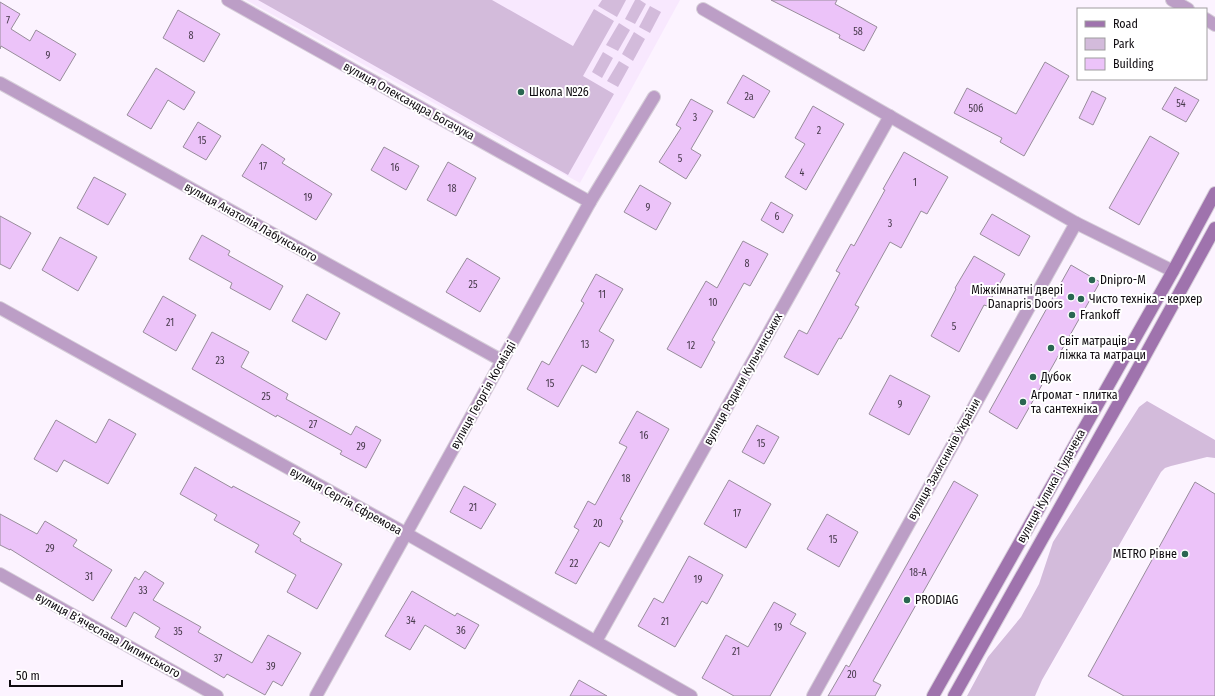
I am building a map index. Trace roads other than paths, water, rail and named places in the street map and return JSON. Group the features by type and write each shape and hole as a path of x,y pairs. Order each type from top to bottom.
{"main road":[{"name":"вулиця Кулика і Гудачека","path":"933,696 1215,193"},
{"name":"вулиця Кулика і Гудачека","path":"954,696 1135,374 1215,228"}],"street":[{"name":"вулиця Олександра Богачука","path":"228,0 590,202"},
{"path":"1172,0 1186,8"},
{"path":"703,9 1076,223 1173,270"},
{"name":"вулиця Анатолія Лабунського","path":"0,83 501,360"},
{"name":"вулиця Георгія Косміаді","path":"316,696 590,202 654,97"},
{"name":"вулиця Родини Кульчинських","path":"596,641 890,116"},
{"name":"вулиця Захисників України","path":"813,696 1076,223"},
{"name":"вулиця Сергія Єфремова","path":"0,308 406,534 691,696"},
{"name":"вулиця Вʼячеслава Липинського","path":"0,574 217,696"}],"place":[{"name":"Школа №26","path":"521,92"},
{"name":"Dnipro-M","path":"1092,280"},
{"name":"Міжкімнатні двері Danapris Doors","path":"1071,297"},
{"name":"Чисто техніка - керхер","path":"1081,299"},
{"name":"Frankoff","path":"1072,315"},
{"name":"Світ матраців - ліжка та матраци","path":"1051,348"},
{"name":"Дубок","path":"1033,377"},
{"name":"Агромат - плитка та сантехніка","path":"1023,402"},
{"name":"METRO Рівне","path":"1185,554"},
{"name":"PRODIAG","path":"907,600"}]}
